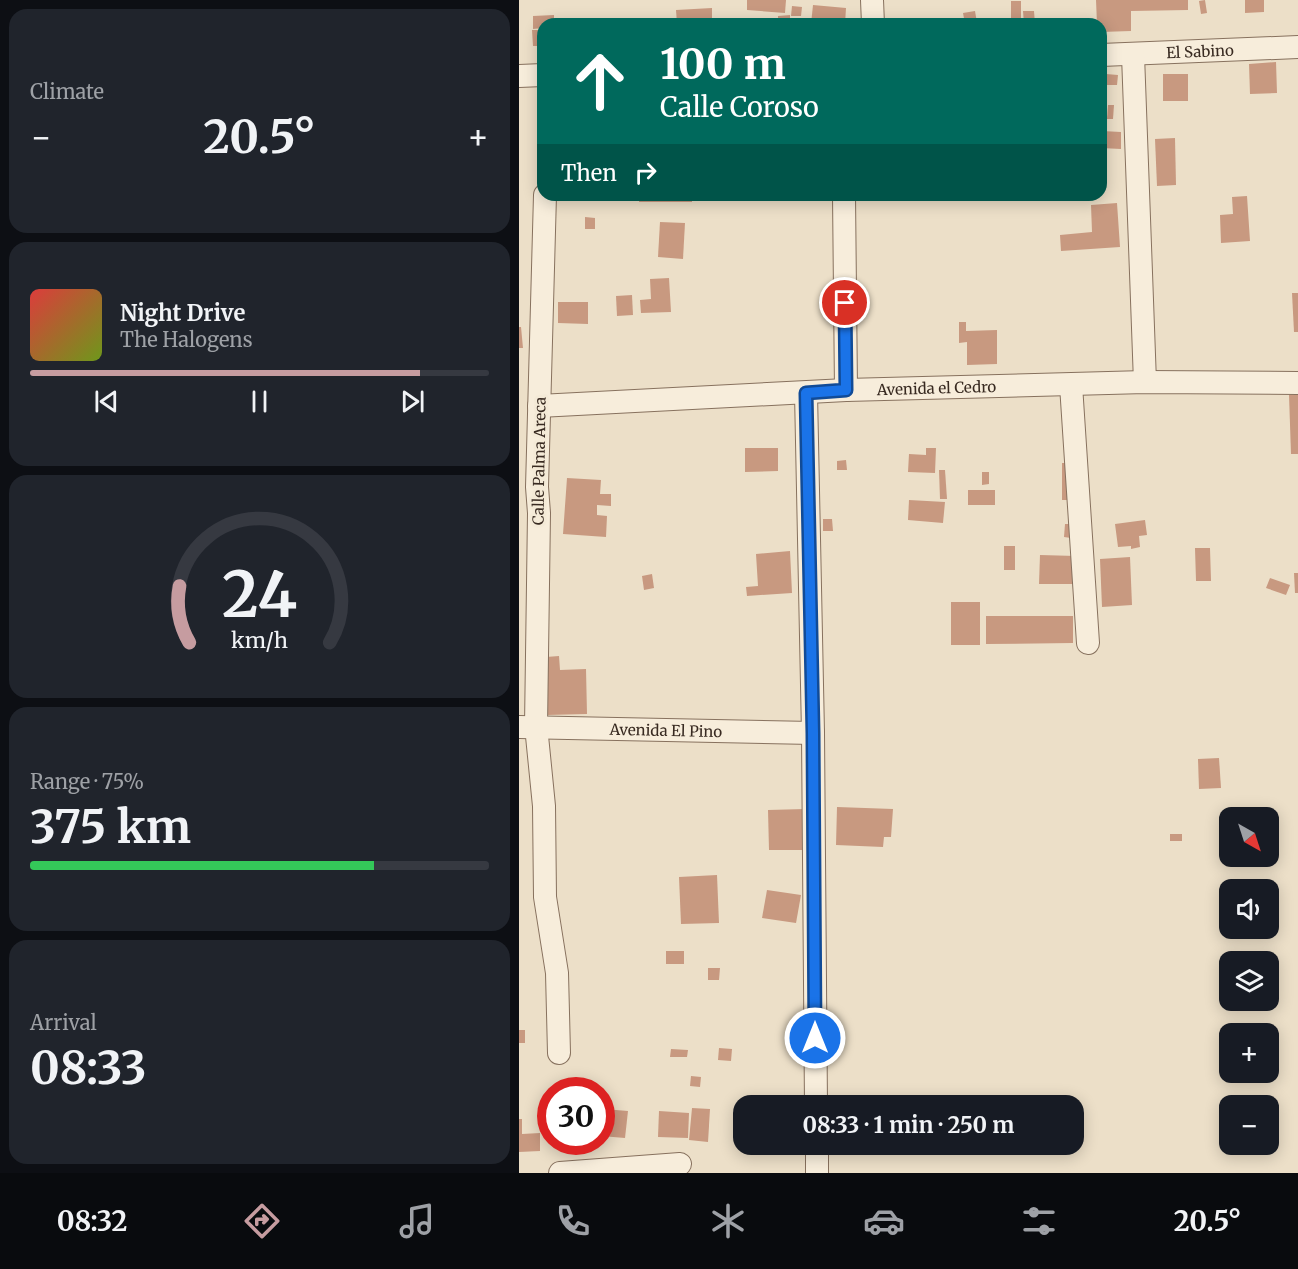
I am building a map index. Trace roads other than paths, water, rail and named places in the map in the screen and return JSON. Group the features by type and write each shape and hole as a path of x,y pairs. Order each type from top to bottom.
{"street":[{"path":"872,0 873,18"},
{"name":"El Sabino","path":"1107,56 1298,48"},
{"path":"1133,55 1145,382"},
{"path":"519,76 537,75"},
{"name":"Calle Palma Areca","path":"545,201 537,487 539,513 527,727 545,806 545,897 557,973 559,1053"},
{"path":"844,201 846,390"},
{"name":"Avenida el Cedro","path":"539,406 846,390 1145,382 1298,383"},
{"path":"1071,385 1088,644"},
{"path":"806,393 813,733 816,1095"},
{"name":"Avenida El Pino","path":"527,727 813,733"},
{"path":"817,1155 817,1173"},
{"path":"560,1173 680,1164"}]}
